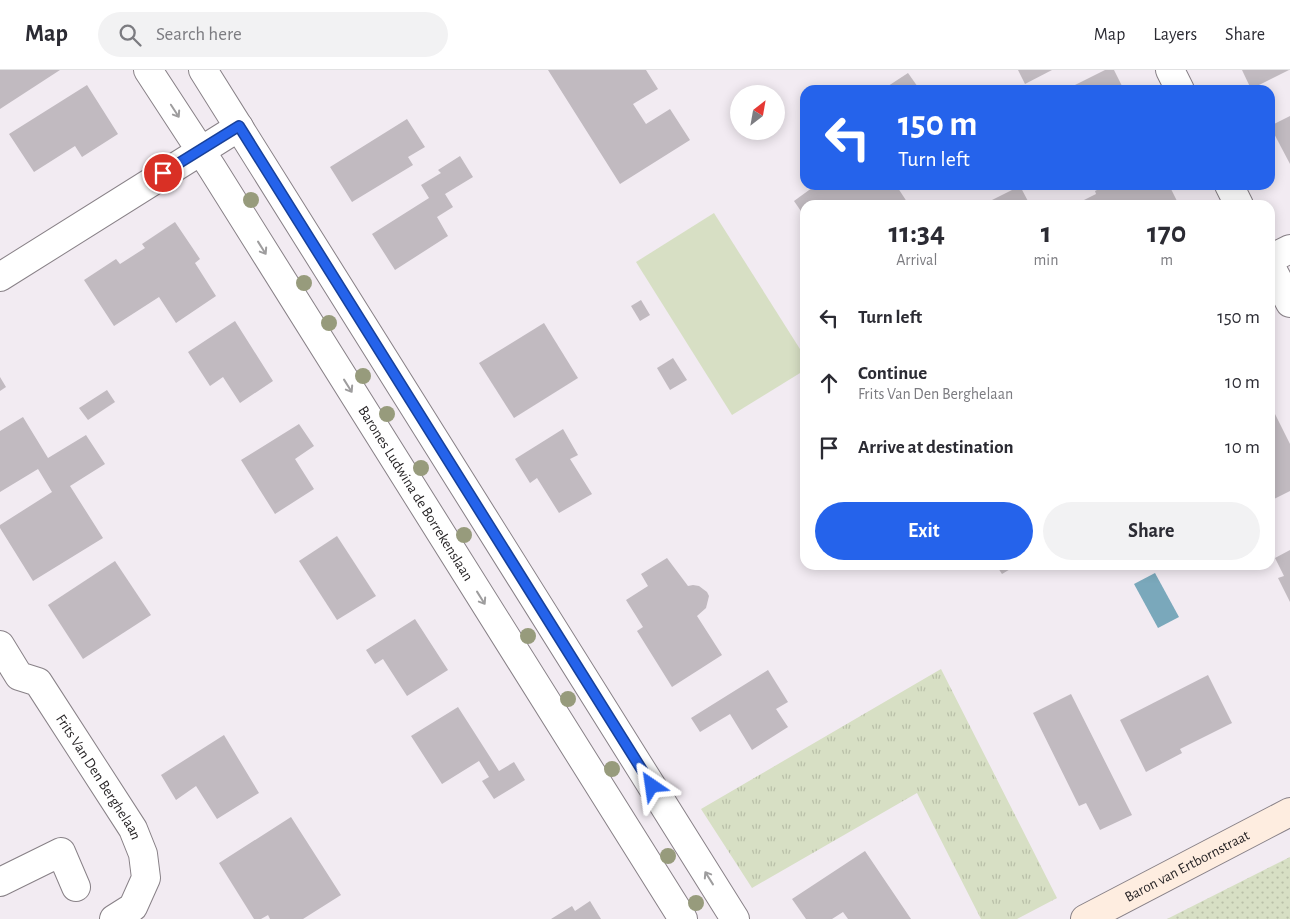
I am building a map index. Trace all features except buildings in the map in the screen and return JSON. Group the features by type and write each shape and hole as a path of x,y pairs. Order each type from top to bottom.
{"street":[{"name":"Barones Ludwina de Borrekenslaan","path":"148,70 683,919"},
{"path":"203,70 735,919"},
{"path":"1170,70 1178,85"},
{"path":"0,277 239,126"},
{"path":"1275,256 1290,249"},
{"path":"1275,274 1290,303"},
{"name":"Frits Van Den Berghelaan","path":"0,645 19,676 38,682 133,829 143,854 146,878 133,906 114,919"},
{"name":"Baron van Ertbornstraat","path":"1085,919 1290,812"},
{"path":"0,882 61,852 76,887"}],"green space":[{"path":"714,213 800,349 800,373 732,415 636,262"},
{"path":"941,669 1057,898 1017,919 981,919 917,793 752,888 701,809"},
{"path":"1290,857 1290,919 1167,919"}],"water":[{"path":"1155,573 1179,617 1158,628 1134,584"}],"route":[{"path":"163,173 239,126 652,786"}]}
